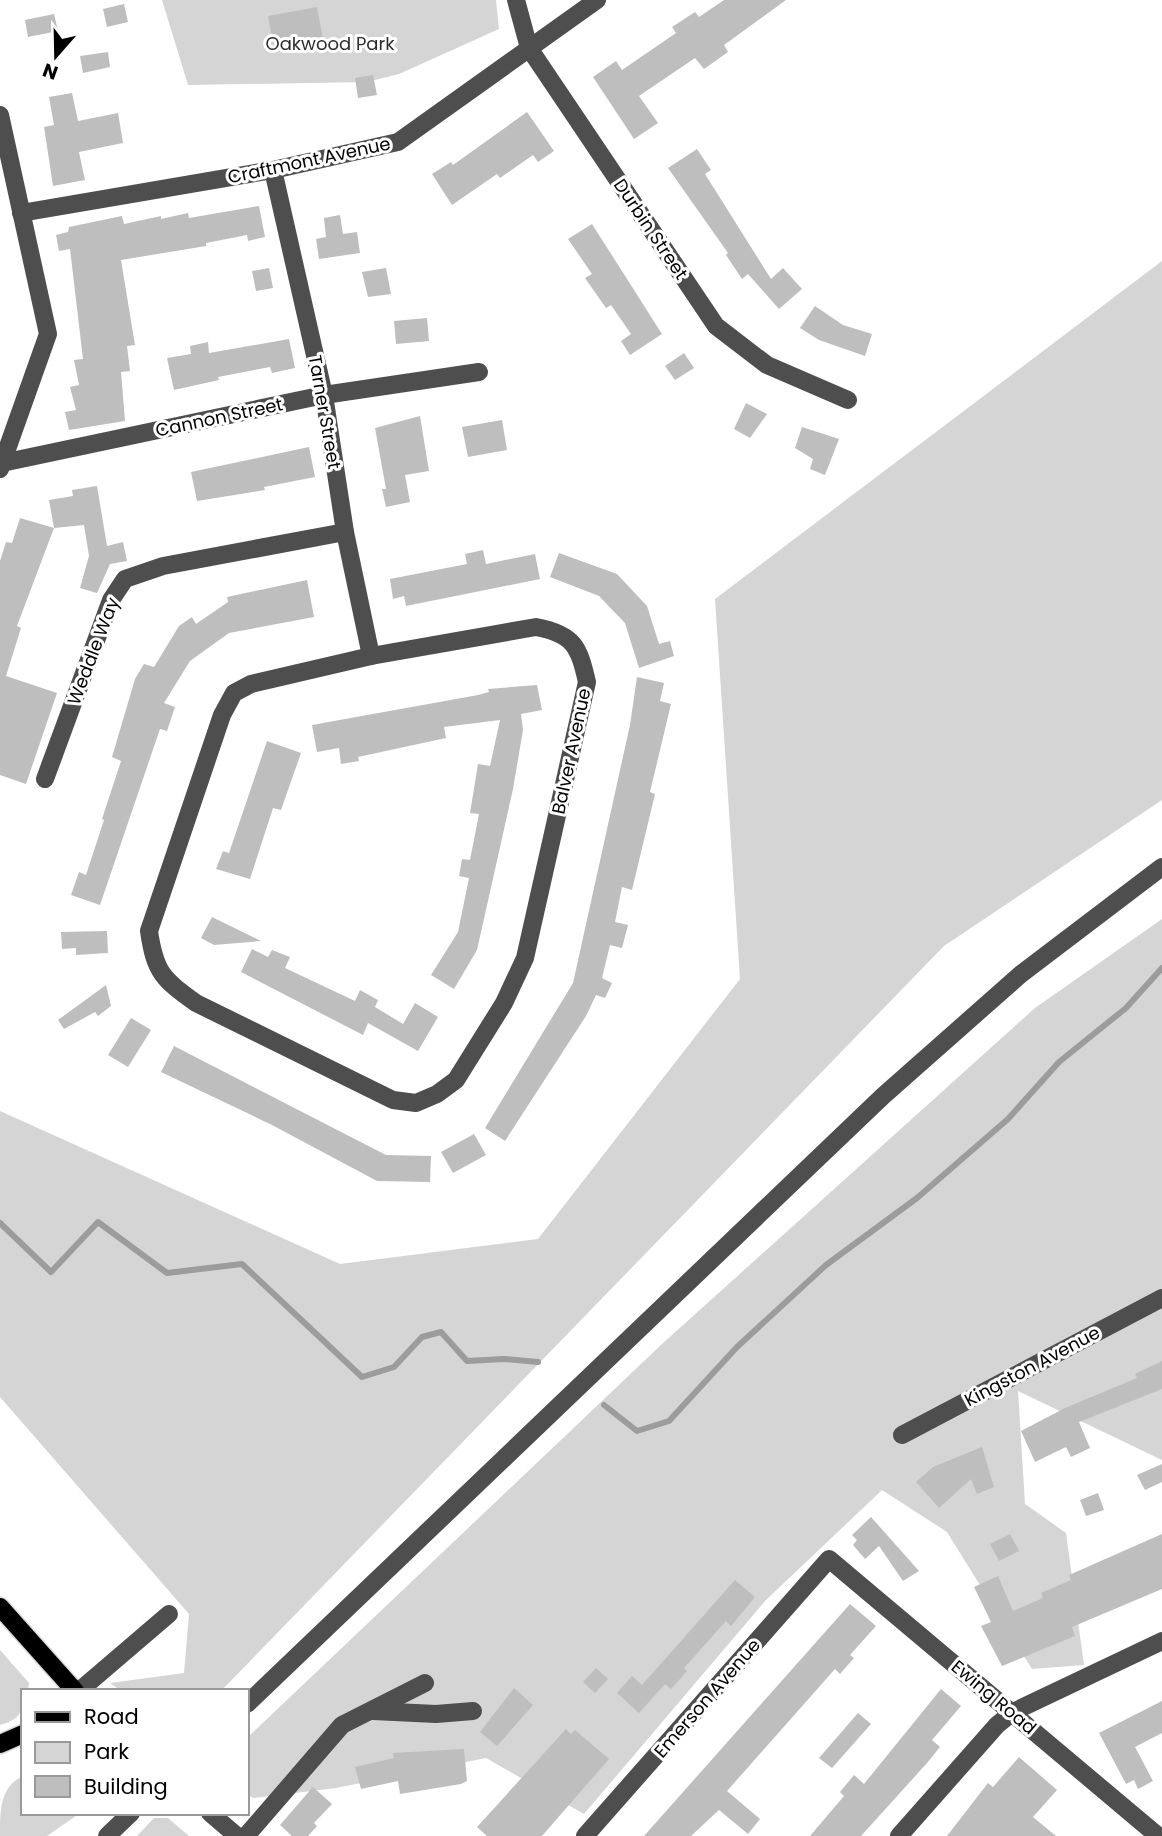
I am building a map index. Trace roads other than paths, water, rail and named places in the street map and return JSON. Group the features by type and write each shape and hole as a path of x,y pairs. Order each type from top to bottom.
{"main road":[{"path":"0,1607 75,1689"},
{"path":"0,1744 21,1735"}],"street":[{"name":"Durbin Street","path":"516,0 528,48 716,326 766,365 848,400"},
{"name":"Craftmont Avenue","path":"21,213 273,170 398,142 597,0"},
{"path":"0,115 48,334 1,466"},
{"name":"Tarner Street","path":"273,170 324,395 345,532 371,656"},
{"name":"Cannon Street","path":"1,466 324,395 479,372"},
{"name":"Weddle Way","path":"45,779 111,600 125,579 163,566 345,532"},
{"name":"Balver Avenue","path":"537,627 561,631 581,653 587,682 525,958 505,1003 456,1080 437,1094 416,1103 393,1100 196,1003 168,982 160,971 153,960 149,931 222,715 234,693 251,684 371,656 537,627"},
{"path":"248,1703 883,1096 1021,974 1162,867"},
{"name":"Kingston Avenue","path":"902,1435 1162,1298"},
{"name":"Ewing Road","path":"829,1559 1158,1836"},
{"name":"Emerson Avenue","path":"585,1836 829,1559"},
{"path":"79,1689 169,1614"},
{"path":"899,1836 997,1725 1013,1712 1162,1641"},
{"path":"246,1836 342,1725 425,1683"},
{"path":"370,1711 436,1714 473,1711"},
{"path":"107,1836 129,1815"},
{"path":"216,1818 237,1836"}],"waterway":[{"path":"604,1405 637,1431 669,1421 737,1347 826,1265 917,1198 1008,1119 1059,1062 1126,1008 1162,968"},
{"path":"0,1223 51,1272 98,1222 167,1273 242,1264 362,1377 394,1367 422,1337 441,1332 467,1361 504,1359 538,1362"}],"park label":[{"name":"Oakwood Park","path":"330,43"}]}
